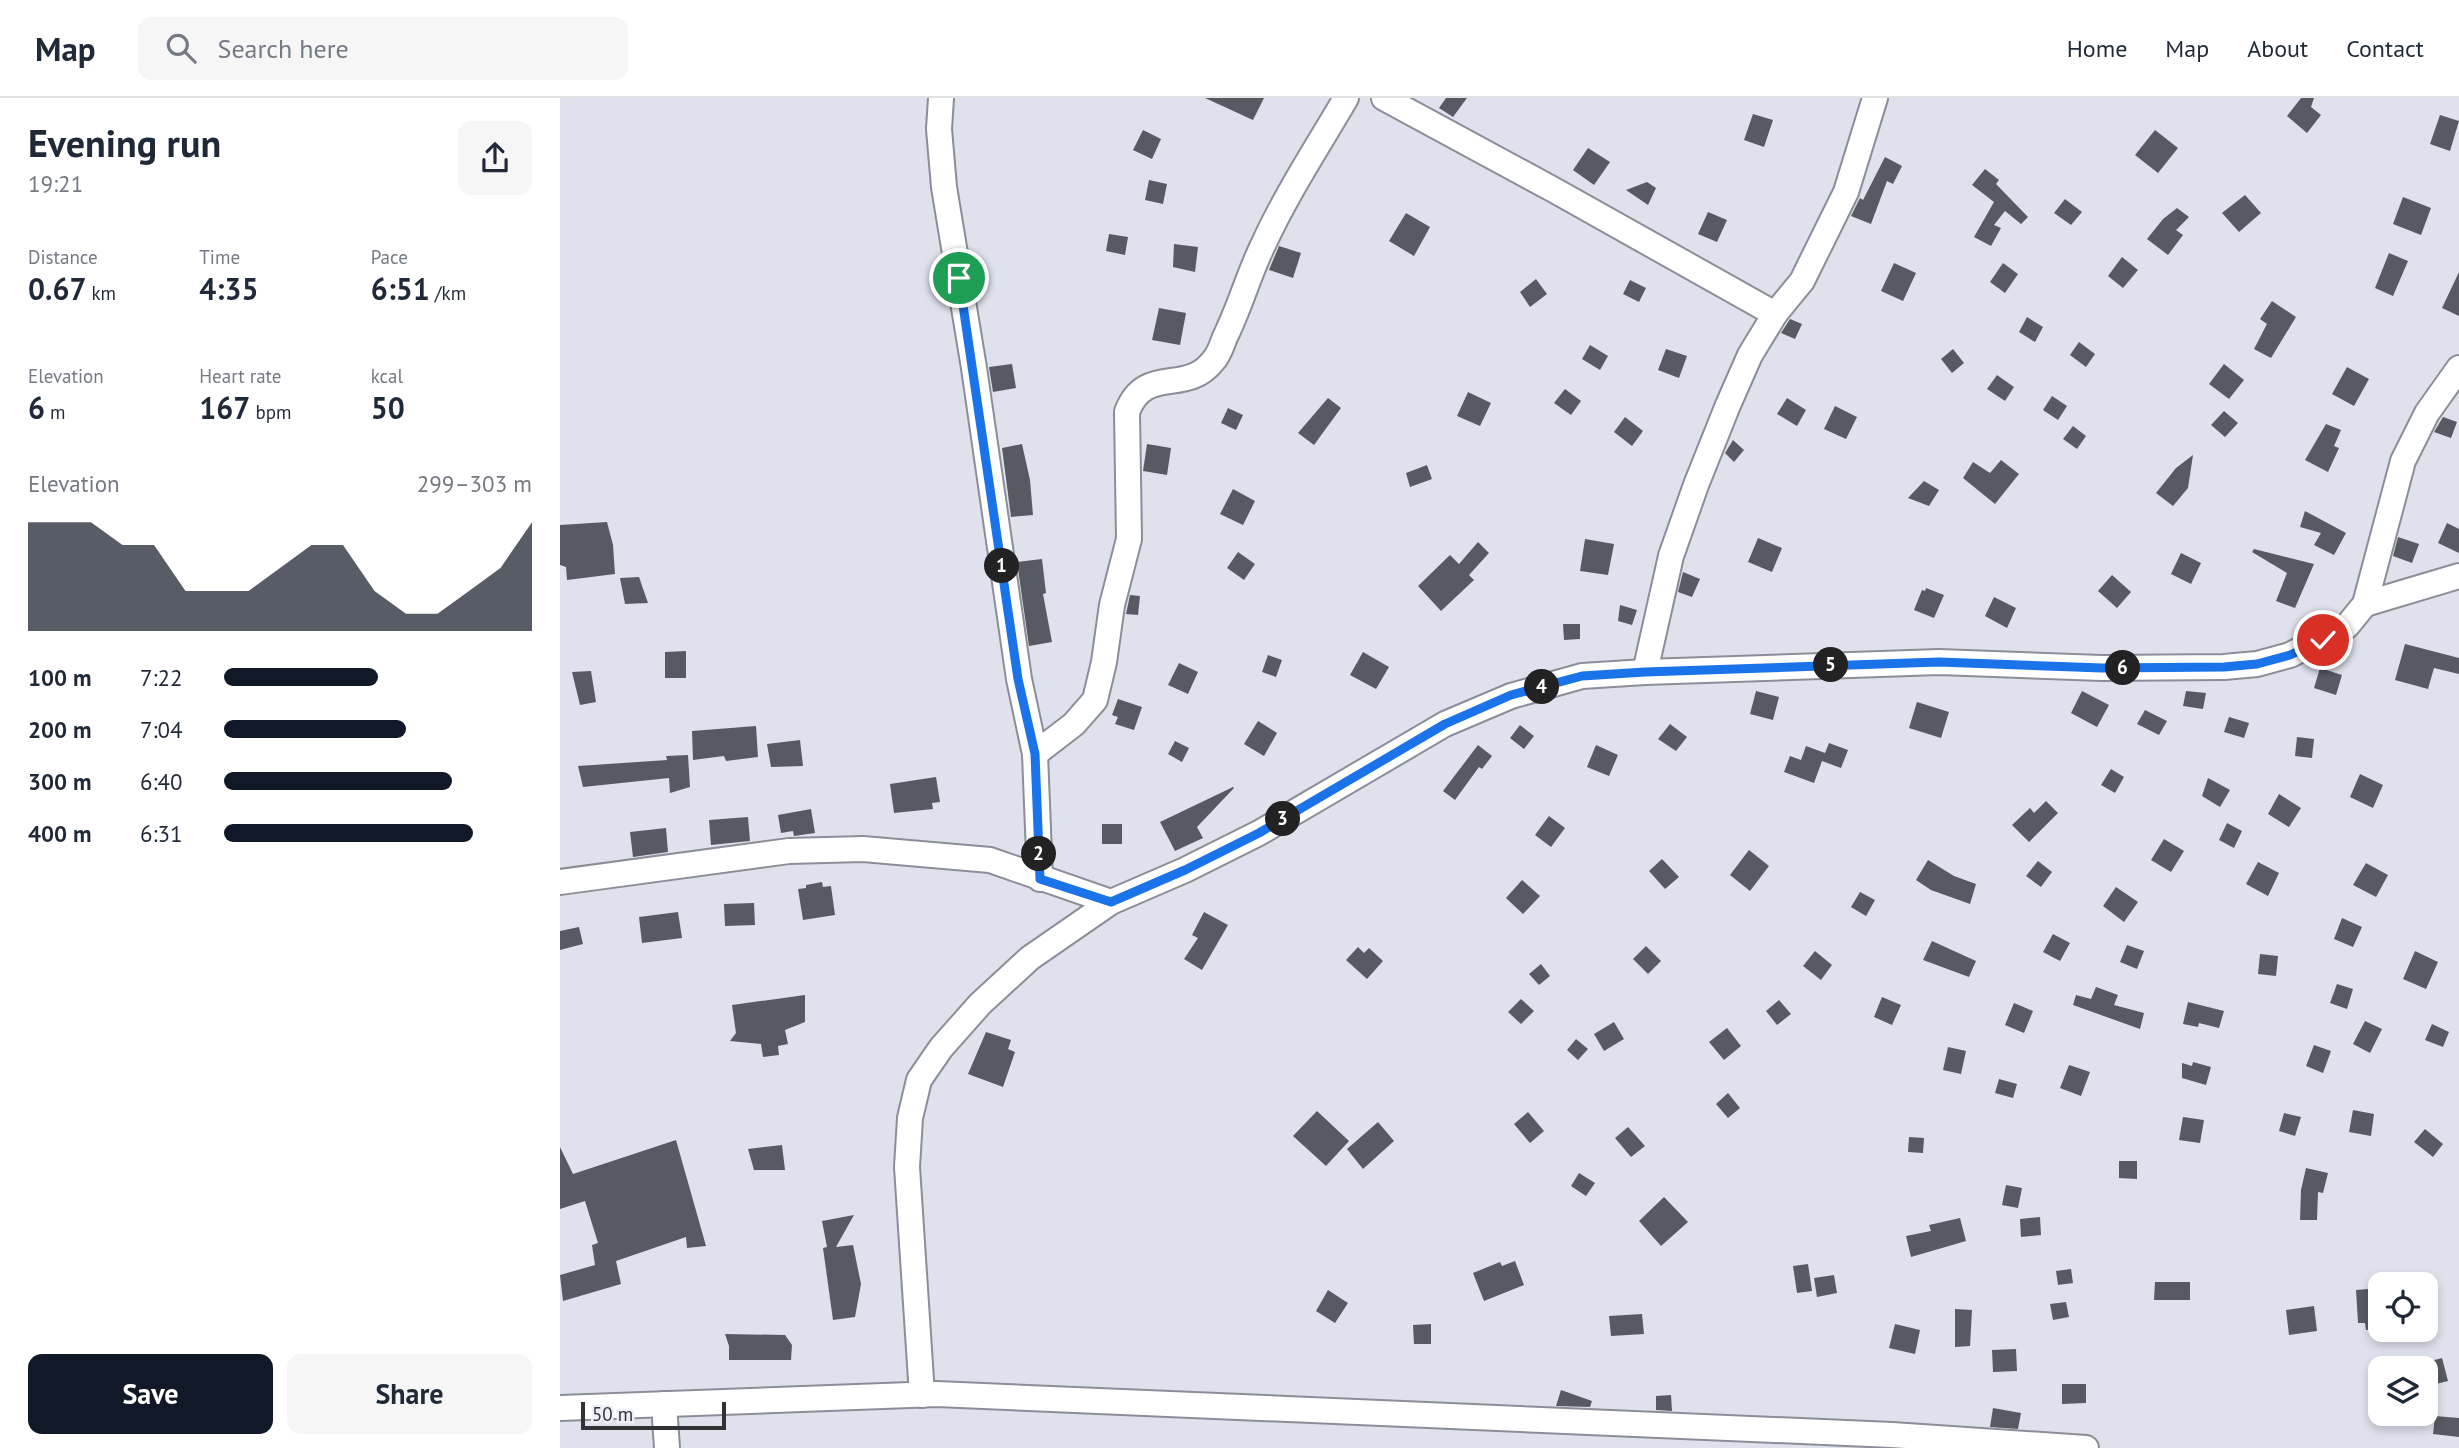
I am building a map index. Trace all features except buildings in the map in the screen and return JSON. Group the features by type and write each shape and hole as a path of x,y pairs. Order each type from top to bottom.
{"street":[{"path":"941,98 939,129 944,187 976,382 1018,679 1035,754 1040,879"},
{"path":"1035,754 1074,724 1095,700 1104,662 1112,605 1129,539 1127,412 1132,400 1139,391 1151,384 1196,377 1214,360 1231,326 1264,243 1346,98"},
{"path":"1384,98 1775,314"},
{"path":"1645,672 1671,556 1696,485 1750,355 1775,314 1802,281 1846,192 1875,98"},
{"path":"922,1395 907,1167 910,1118 919,1080 941,1048 980,1004 1030,958 1111,902 1185,870 1259,833 1445,724 1511,695 1582,676 1939,662 2102,668 2224,667 2257,664 2290,655 2347,626 2365,604 2403,461 2427,413 2459,369"},
{"path":"2365,604 2459,576"},
{"path":"560,882 789,851 863,849 990,860 1111,902"},
{"path":"560,1408 922,1395 1892,1435 2086,1448"},
{"path":"664,1404 667,1448"}],"route":[{"path":"959,278 1018,679 1035,754 1040,879 1111,902 1185,870 1259,833 1445,724 1511,695 1582,676 1939,662 2102,668 2224,667 2257,664 2290,655 2323,640"}]}
